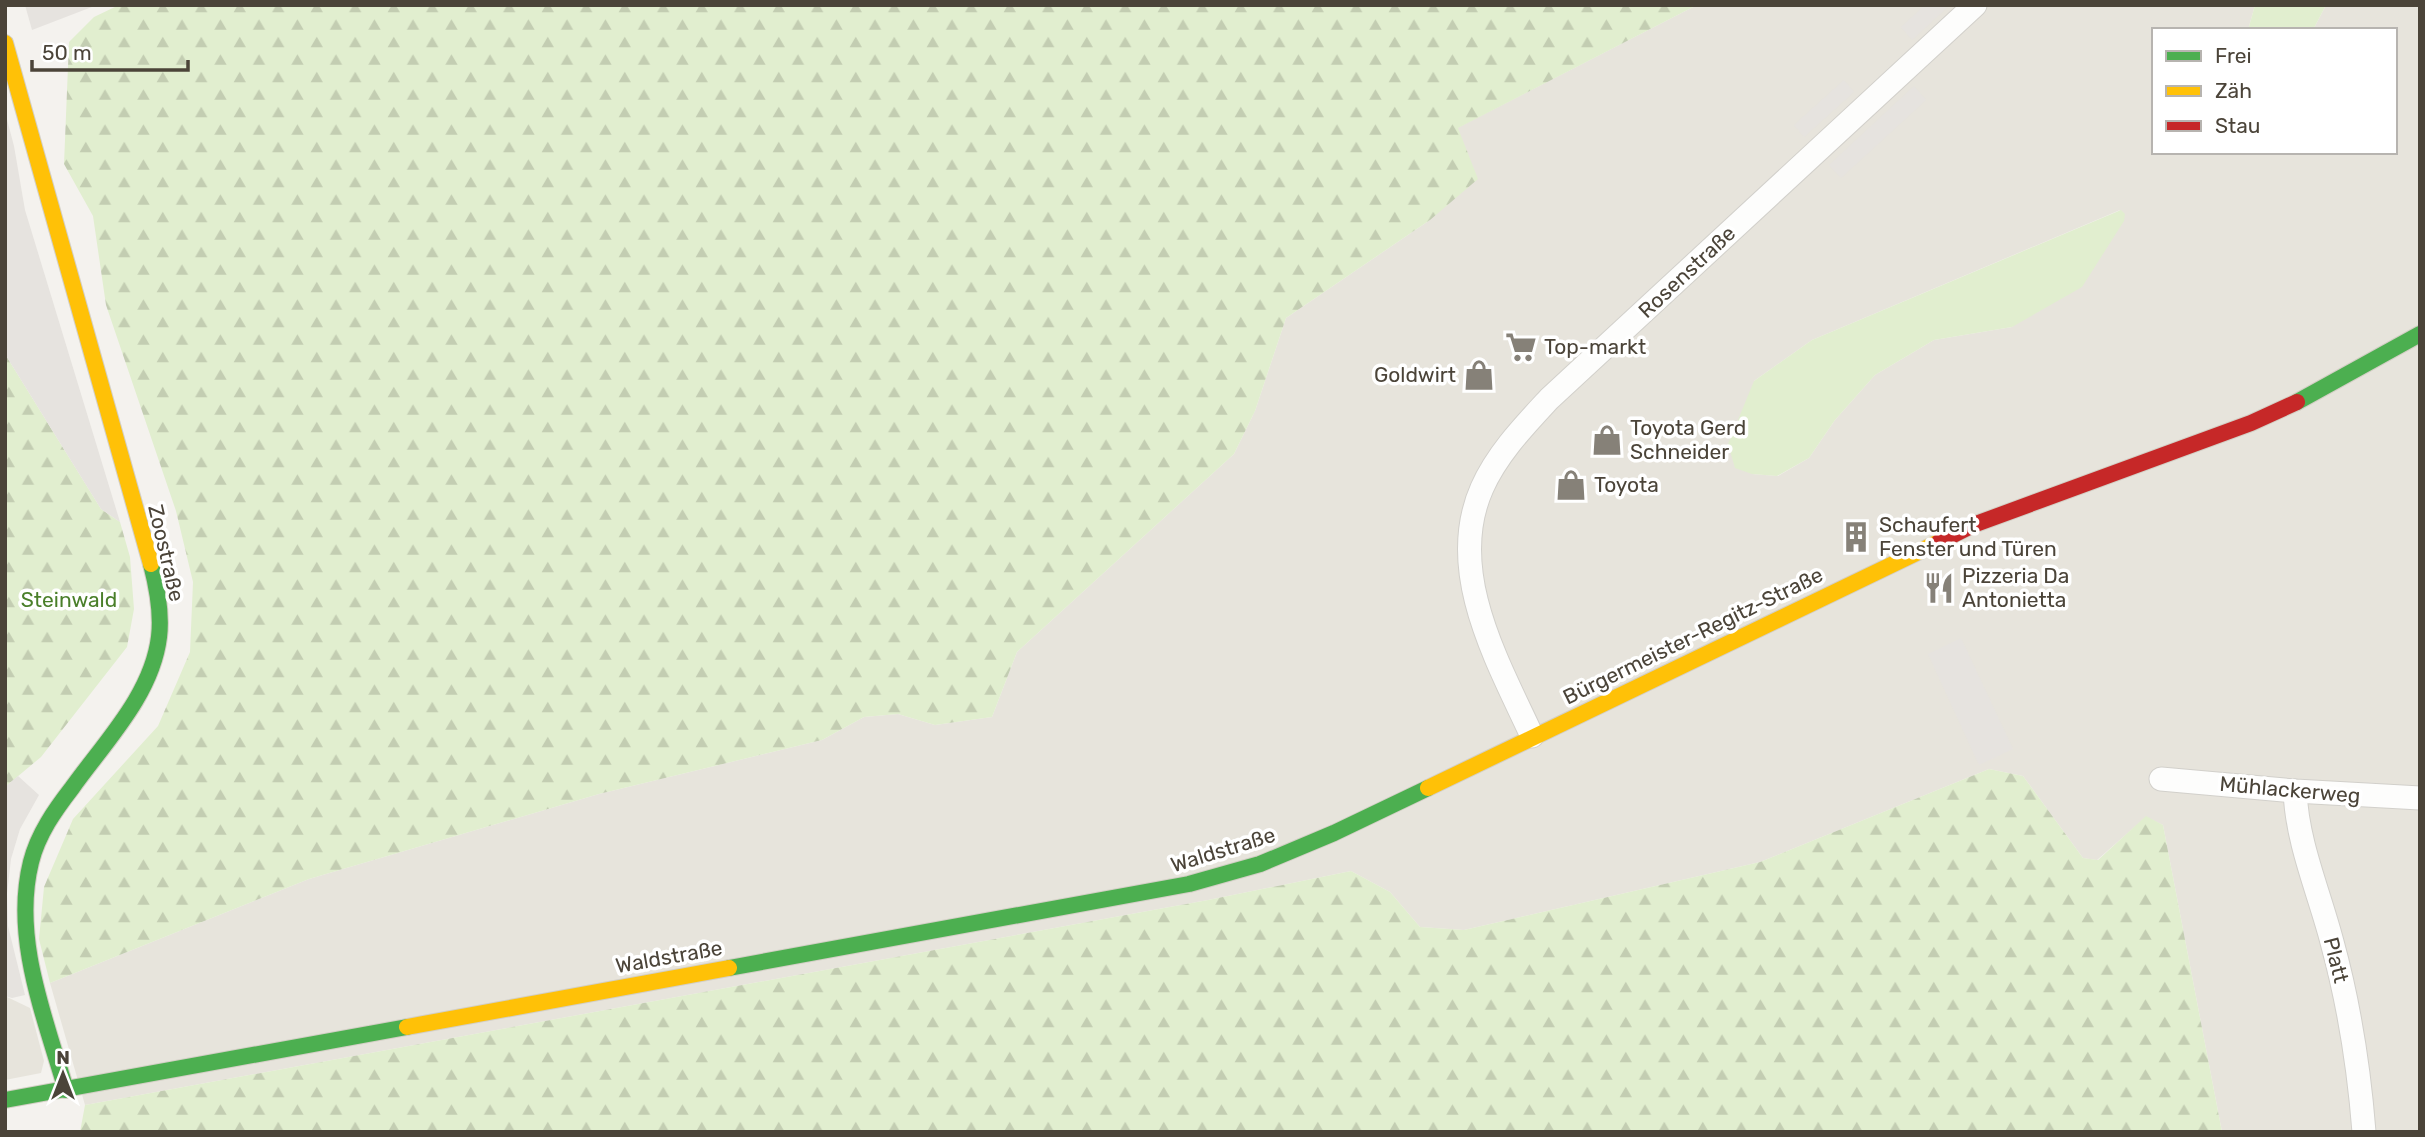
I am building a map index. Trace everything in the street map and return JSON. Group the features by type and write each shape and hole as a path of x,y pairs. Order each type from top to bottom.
{"street":[{"name":"Rosenstraße","path":"1532,736 1482,623 1473,584 1469,542 1472,518 1481,489 1494,464 1549,399 1975,5"},
{"name":"Zoostraße","path":"5,43 152,567 159,602 157,646 146,675 119,725 43,827 30,863 25,904 27,951 66,1090"},
{"name":"Bürgermeister-Regitz-Straße","path":"1334,833 1973,525 2251,423 2303,399 2420,334"},
{"name":"Mühlackerweg","path":"2161,779 2295,792 2420,798"},
{"name":"Platt","path":"2295,792 2299,831 2341,975 2353,1040 2364,1132"},
{"name":"Waldstraße","path":"5,1100 1189,884 1261,864 1334,833"}],"shaded area":[{"path":"25,5 97,5 32,30"},
{"path":"1697,5 2255,5 2249,28 2152,28 2152,154 2397,154 2397,28 2314,28 2326,5 2420,5 2420,1132 2222,1132 2163,825 2146,817 2097,860 2083,858 2023,776 1989,769 1760,862 1464,930 1420,927 1390,892 1351,871 1208,900 85,1105 50,983 309,879 599,794 822,740 864,717 898,714 935,725 992,717 1017,652 1234,454 1255,411 1286,318 1430,220 1457,128","holes":["2120,210 2012,327 1934,340 1875,375 1835,420 1809,458 1778,476 1752,474 1754,381 1812,340"]},
{"path":"1925,5 1950,5 1912,40 1901,27"},
{"path":"1844,80 1854,92 1804,137 1794,125"},
{"path":"1914,86 1926,100 1841,178 1829,165"},
{"path":"5,112 25,210 120,522 101,509 5,354"},
{"name":"Pizzeria Da Antonietta","path":"1961,638 2013,749 1979,765 1928,654"},
{"path":"18,776 39,795 20,829 11,859 7,894 8,926 25,995 12,998 5,996 5,787"},
{"path":"5,996 30,1008 44,1061 41,1073 5,1080"}],"green space":[{"path":"119,5 1697,5 1458,128 1478,179 1430,220 1286,318 1255,411 1234,454 1017,652 992,717 935,725 898,714 864,717 822,740 599,794 309,879 50,983 39,939 44,887 73,819 158,726 190,652 193,582 176,511 106,305 93,216 64,164 69,42 94,17"},
{"path":"2255,5 2326,5 2314,28 2249,28"},
{"path":"2121,210 2125,214 2124,221 2082,287 2012,327 1934,340 1875,375 1835,420 1809,458 1777,476 1752,474 1735,468 1728,444 1754,381 1812,340"},
{"name":"Steinwald","path":"5,354 101,509 120,522 130,557 134,609 127,647 41,757 5,787"},
{"path":"1989,769 2023,776 2083,858 2098,860 2146,816 2163,825 2222,1132 80,1132 85,1105 1208,900 1351,871 1390,892 1420,927 1464,930 1760,862"}],"traffic: fast":[{"path":"2297,402 2420,334"},
{"path":"66,1090 41,1006 28,948 26,891 34,852 48,823 125,717 147,679 155,658 160,628 151,564"},
{"path":"729,968 1189,884 1260,864 1334,833 1428,788"},
{"path":"5,1100 407,1027"}],"traffic: slow":[{"path":"5,43 151,564"},
{"path":"1428,788 1939,542"},
{"path":"407,1027 729,968"}],"traffic: jam":[{"path":"1939,542 1973,525 2251,423 2297,402"}],"place":[{"name":"Top-markt","path":"1521,347"},
{"name":"Goldwirt","path":"1479,375"},
{"name":"Toyota Gerd Schneider","path":"1607,440"},
{"name":"Toyota","path":"1571,485"},
{"name":"Schaufert Fenster und Türen","path":"1856,537"},
{"name":"Pizzeria Da Antonietta","path":"1939,588"}]}
